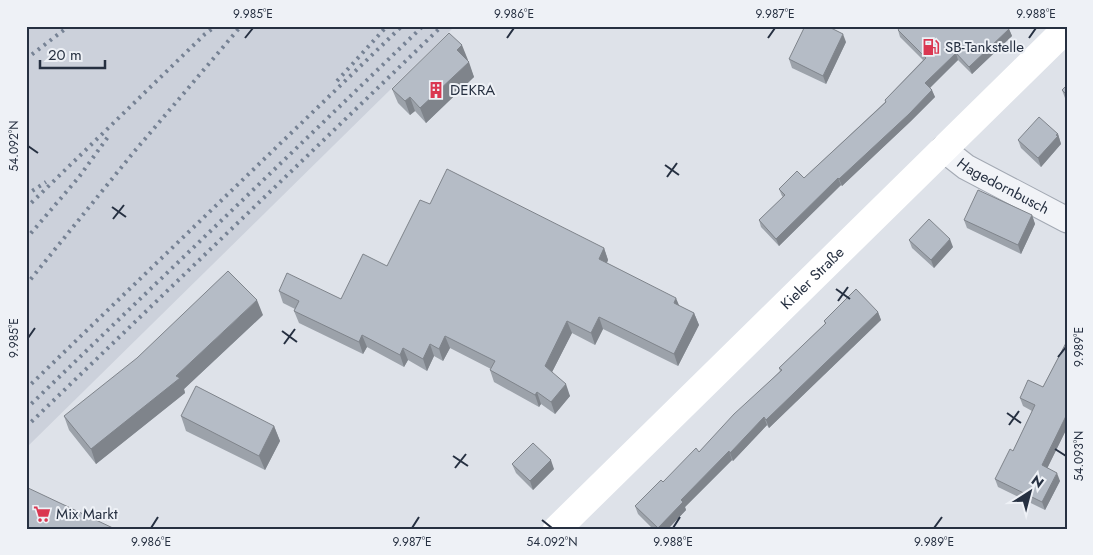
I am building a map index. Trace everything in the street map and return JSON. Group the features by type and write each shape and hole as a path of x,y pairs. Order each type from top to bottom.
{"main road":[{"name":"Kieler Straße","path":"557,529 1067,28"}],"street":[{"name":"Hagedornbusch","path":"943,149 966,167 1067,220"}],"shaded area":[{"path":"26,26 455,26 26,448"}],"building":[{"path":"805,26 827,26 843,34 823,76 789,59"},
{"path":"901,26 1007,26 1009,29 969,67 956,53 925,83 932,90 909,114 838,178 776,239 759,220 785,195 779,189 797,171 804,178 886,102 885,100 926,58 898,30"},
{"path":"449,33 462,45 457,50 469,62 420,108 410,97 405,101 392,89"},
{"path":"1067,85 1067,95 1062,90"},
{"path":"1039,117 1058,136 1038,158 1018,140"},
{"path":"447,169 604,248 599,259 676,298 674,303 694,313 674,354 599,317 591,333 567,321 545,366 566,384 551,402 537,392 535,395 490,370 495,361 445,336 439,349 430,344 423,359 403,348 400,355 362,335 359,342 294,311 299,301 279,291 287,273 341,299 363,254 387,266 420,200 430,204"},
{"path":"978,190 1032,215 1018,245 964,220"},
{"path":"929,219 950,239 931,260 909,240"},
{"path":"228,271 257,300 176,376 180,378 91,449 64,416 137,358"},
{"path":"856,289 878,312 766,420 764,417 730,453 729,451 681,500 683,502 658,528 635,506 661,480 663,482 696,448 699,452 734,414 782,370 779,368 826,323 824,321"},
{"path":"1067,341 1067,414 1042,465 1057,473 1042,502 995,479 1010,449 1013,451 1035,405 1020,398 1028,380 1043,387"},
{"path":"196,386 274,426 259,456 181,416"},
{"path":"533,443 551,460 530,481 512,464"},
{"path":"26,487 115,529 26,529"}],"railway":[{"path":"26,59 69,26"},
{"path":"26,208 205,34 216,26"},
{"path":"26,285 133,153 241,26"},
{"path":"337,81 387,26"},
{"path":"26,389 402,26"},
{"path":"26,409 423,26"},
{"path":"26,427 442,26"},
{"path":"26,239 79,177 110,134"},
{"path":"26,195 46,182"}],"place":[{"name":"SB-Tankstelle","path":"931,47"},
{"name":"DEKRA","path":"436,90"},
{"name":"Mix Markt","path":"42,514"}]}
